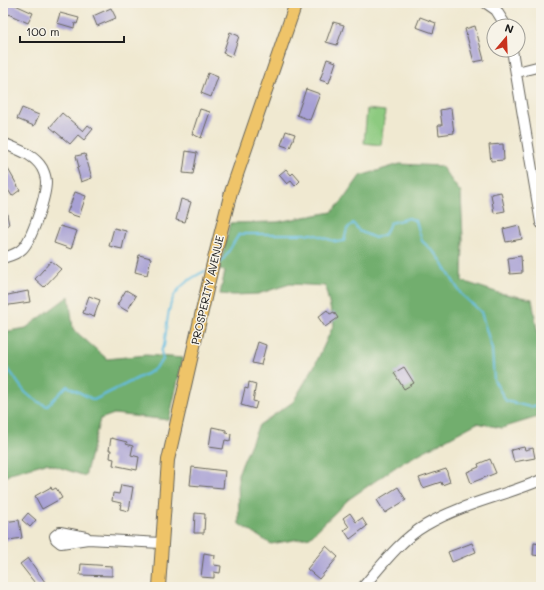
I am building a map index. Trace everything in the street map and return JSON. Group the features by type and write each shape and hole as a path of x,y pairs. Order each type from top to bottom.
{"main road":[{"name":"PROSPERITY AVENUE","path":"159,587 168,460 223,219 296,3"}],"street":[{"path":"486,3 496,10 501,18"},
{"path":"514,58 541,223"},
{"path":"517,72 541,66"},
{"path":"3,143 31,156 37,161 45,174 46,182 45,190 27,243 17,253 3,258"},
{"path":"363,587 401,544 426,525 470,506 541,480"},
{"path":"88,539 162,543"}],"green space":[{"path":"367,109 385,111 381,145 364,143"},
{"path":"400,164 441,166 461,193 463,239 462,281 499,293 532,299 541,353 541,416 502,428 477,423 400,464 349,499 310,537 271,544 239,524 238,474 259,425 293,402 315,365 334,324 325,286 290,284 258,294 220,294 225,271 219,270 230,223 277,222 332,212 343,200 360,176"},
{"path":"69,296 73,329 107,359 146,355 183,358 169,420 114,414 100,419 85,476 46,463 14,472 3,478 3,332 26,328"}],"building":[{"path":"4,3 11,3 33,13 28,23 6,13 7,12 3,10"},
{"path":"111,8 116,18 97,26 93,16"},
{"path":"60,13 79,18 77,24 75,23 74,28 57,23"},
{"path":"420,17 436,23 433,33 416,27"},
{"path":"333,22 344,25 337,45 326,42"},
{"path":"475,26 484,60 474,62 465,29"},
{"path":"230,32 239,36 232,57 223,53"},
{"path":"327,59 336,62 329,83 320,80"},
{"path":"208,73 218,77 211,97 201,93"},
{"path":"306,89 320,94 310,120 297,115"},
{"path":"22,108 39,115 34,126 17,119"},
{"path":"451,108 454,133 439,135 438,125 442,125 440,110"},
{"path":"200,109 210,112 201,138 192,134"},
{"path":"62,113 83,131 88,125 93,129 84,140 78,135 70,144 50,127"},
{"path":"286,131 295,134 290,148 281,145"},
{"path":"503,144 504,160 491,161 489,145"},
{"path":"186,151 197,153 193,174 183,173"},
{"path":"85,154 92,178 81,182 77,168 79,167 76,156"},
{"path":"8,169 20,190 12,196 3,182 3,173"},
{"path":"286,169 291,175 293,173 300,181 295,186 291,181 287,184 279,175"},
{"path":"75,192 86,196 79,217 67,213"},
{"path":"501,192 505,211 494,213 491,194"},
{"path":"181,199 191,202 185,222 176,220"},
{"path":"6,209 9,225 3,226 3,210"},
{"path":"519,225 522,239 506,242 503,229"},
{"path":"60,226 77,231 71,249 54,243"},
{"path":"114,228 126,231 122,249 109,246"},
{"path":"139,255 151,258 147,275 135,272"},
{"path":"521,256 522,273 510,274 508,258"},
{"path":"51,261 61,269 44,287 35,279"},
{"path":"126,290 136,296 127,311 117,305"},
{"path":"28,291 30,302 3,306 3,296"},
{"path":"89,296 100,300 94,317 83,313"},
{"path":"327,310 330,314 334,312 338,318 325,327 318,317"},
{"path":"258,342 266,345 261,365 252,363"},
{"path":"404,367 414,383 404,389 394,373"},
{"path":"249,382 256,384 253,401 257,402 255,409 241,405 245,388 248,389"},
{"path":"212,427 226,430 226,433 231,434 230,441 225,440 223,449 209,447"},
{"path":"111,438 127,442 126,444 133,446 131,455 139,457 137,470 113,465 114,459 110,458 111,450 109,450"},
{"path":"524,447 525,450 533,448 535,458 514,462 511,450"},
{"path":"490,459 496,473 471,483 467,472 479,467 478,464"},
{"path":"192,467 225,471 223,488 190,485"},
{"path":"446,469 450,482 442,485 441,482 423,488 419,478"},
{"path":"121,485 133,487 129,511 120,509 121,503 112,501 113,493 119,494"},
{"path":"51,487 52,490 56,488 62,498 42,509 35,496"},
{"path":"398,487 406,500 385,513 377,500"},
{"path":"28,513 36,520 30,527 22,520"},
{"path":"195,513 205,514 204,533 194,533"},
{"path":"350,513 356,522 362,518 367,526 350,539 344,530 349,527 343,518"},
{"path":"19,520 22,538 3,541 3,522"},
{"path":"472,543 476,552 452,562 448,552"},
{"path":"534,543 541,544 541,556 533,555"},
{"path":"326,546 338,557 319,579 307,569"},
{"path":"204,553 215,555 214,565 221,566 220,573 214,572 214,578 201,577"},
{"path":"28,558 45,582 38,587 20,564"},
{"path":"81,564 112,566 112,576 80,575"}],"waterway":[{"path":"218,265 226,256 239,234 313,234 337,242 344,241 347,229 353,223 359,231 375,238 385,234 390,223 409,218 416,221 422,241 438,256 461,294 481,312 492,349 494,380 506,401 530,407 541,404"},
{"path":"3,365 11,372 29,396 47,406 67,386 94,400 152,371 163,360 161,351 164,346 169,310 172,301 176,293 183,285 205,271"}]}
